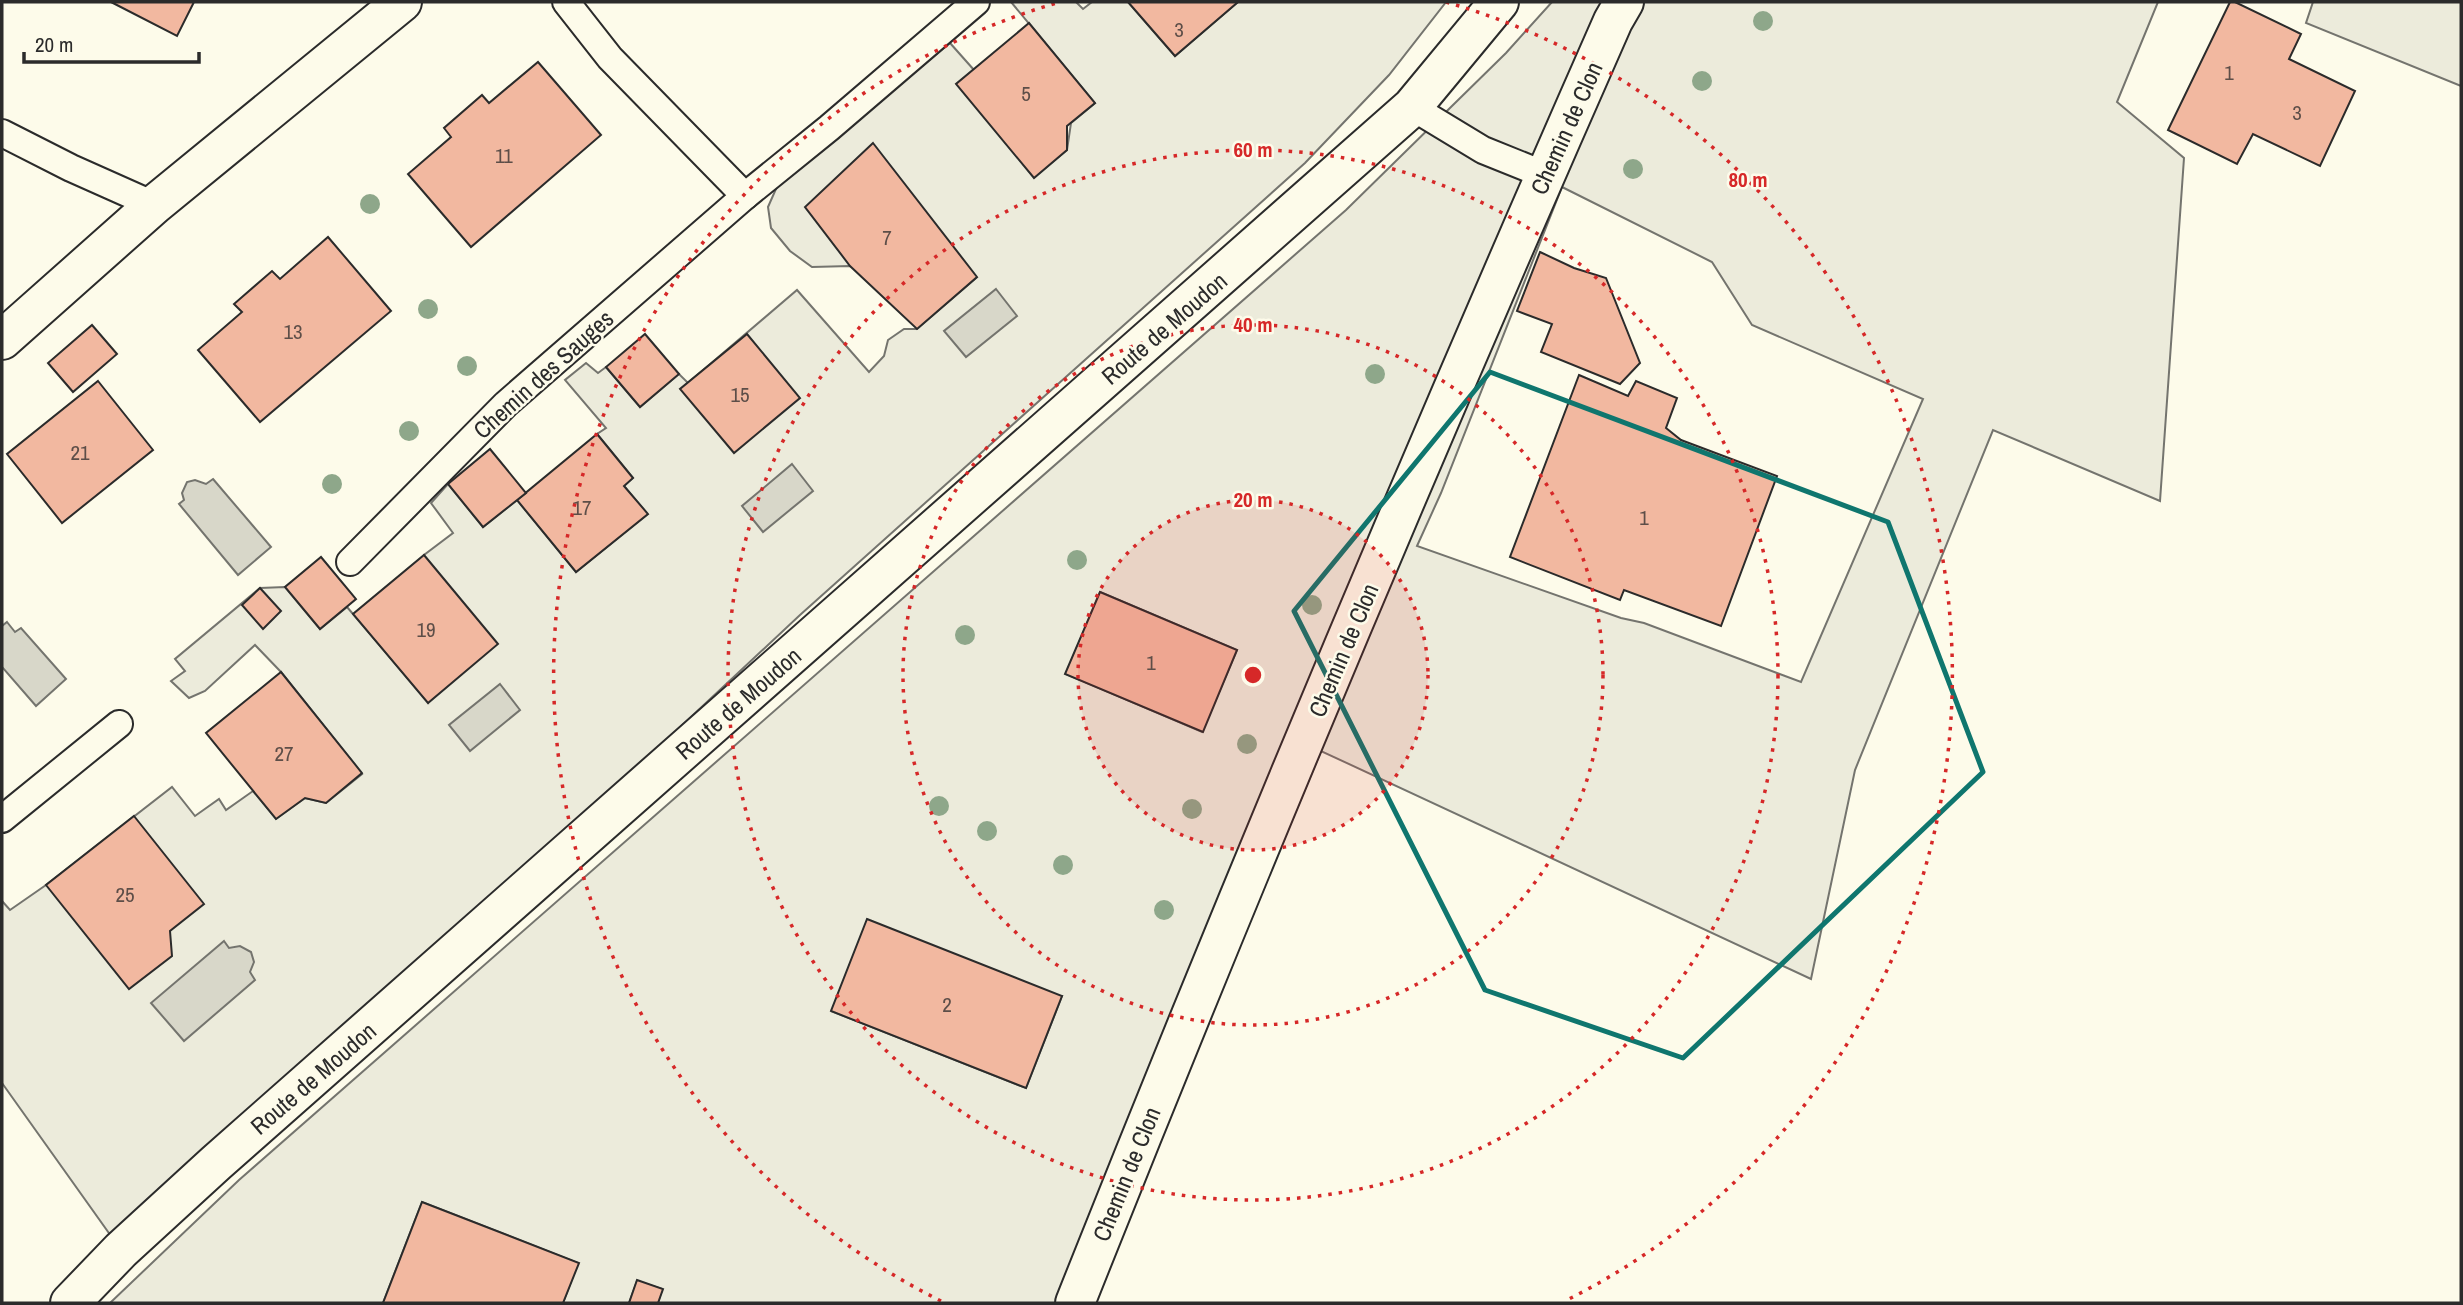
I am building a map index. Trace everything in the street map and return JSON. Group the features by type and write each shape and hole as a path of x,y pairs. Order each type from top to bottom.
{"main road":[{"path":"2,340 153,205 402,2"},
{"name":"Route de Moudon","path":"1412,107 1484,2"},
{"name":"Route de Moudon","path":"70,1303 121,1250 226,1154 1412,107 1499,2"},
{"name":"Chemin de Clon","path":"1075,1303 1198,995 1545,175 1613,21 1624,2"}],"lane":[{"path":"566,2 610,58 745,196"},
{"name":"Chemin des Sauges","path":"350,562 506,404 745,196 976,2"},
{"path":"1412,107 1483,150 1545,175"},
{"path":"2,133 153,205"},
{"path":"2,819 119,724"}],"highlighted area":[{"path":"1490,372 1888,522 1983,772 1683,1058 1485,990 1294,611"}],"shaded area":[{"path":"1011,2 1076,2 1083,9 1092,2 1128,2 1175,56 1238,2 1446,2 1389,75 1305,163 800,615 121,1250 2,1083 2,901 10,910 172,787 195,816 219,799 226,810 253,791 276,819 305,798 326,803 362,774 281,672 255,645 205,691 189,698 171,681 185,671 175,659 260,588 285,587 320,629 347,607 428,702 424,555 453,533 431,503 448,484 483,527 517,500 576,572 647,514 624,486 633,478 597,434 606,428 565,380 586,363 598,373 606,367 640,407 679,374 688,383 797,290 869,372 884,356 888,340 904,329 917,329 976,278 850,266 812,267 790,251 771,228 768,207 779,182 950,43 974,70 957,84 1034,177 1067,150 1071,123 1095,103"},
{"path":"1552,2 2158,2 2117,102 2184,158 2160,501 1993,430 1855,770 1811,979 1321,751 1090,1303 658,1303 662,1289 637,1281 629,1303 563,1303 578,1263 422,1202 383,1303 110,1303 239,1180 1346,210 1506,53","holes":["1562,187 1712,262 1752,325 1923,399 1801,682 1644,623 1621,618 1417,546 1441,493","1100,592 1237,650 1202,732 1066,674","1062,996 1026,1088 831,1011"]},
{"path":"2313,2 2461,2 2461,86 2306,23"},
{"path":"996,289 1017,316 966,357 944,331"},
{"path":"792,464 813,491 763,532 742,506"},
{"path":"213,479 271,547 238,575 179,504 184,500 182,493 187,482 195,480 206,484"},
{"path":"7,622 15,632 21,628 66,679 36,706 2,667 2,626"},
{"path":"500,684 520,710 470,751 449,725"},
{"path":"224,941 229,948 240,946 251,952 254,962 250,972 255,980 184,1041 151,1003"}],"building":[{"path":"111,2 194,2 177,36"},
{"path":"1128,2 1238,2 1175,56"},
{"path":"2230,2 2301,34 2289,59 2355,91 2320,166 2253,134 2237,164 2168,130"},
{"path":"1029,23 1095,103 1067,126 1067,150 1034,178 956,84"},
{"path":"538,62 601,135 471,247 408,174 451,137 444,128 482,95 489,103"},
{"path":"873,143 977,277 917,329 850,266 805,207"},
{"path":"328,237 391,311 260,422 198,350 242,312 234,304 272,271 280,279"},
{"path":"1540,252 1574,268 1606,278 1640,363 1620,384 1541,352 1552,324 1517,311"},
{"path":"92,325 117,354 73,392 48,363"},
{"path":"645,334 679,374 640,407 606,367"},
{"path":"747,334 800,398 734,453 680,389"},
{"path":"1579,375 1628,396 1636,381 1677,398 1666,428 1681,440 1777,476 1721,626 1624,590 1620,600 1510,557"},
{"path":"98,381 153,450 62,523 7,454"},
{"path":"597,434 633,478 624,486 648,514 576,572 517,500"},
{"path":"490,449 526,493 483,527 448,484"},
{"path":"424,555 498,644 428,703 353,614"},
{"path":"321,557 356,599 320,629 285,587"},
{"path":"260,588 281,611 263,629 242,605"},
{"path":"1100,592 1237,650 1203,732 1065,674"},
{"path":"281,672 362,773 326,803 305,798 276,819 206,733"},
{"path":"134,816 204,904 170,931 172,956 129,989 46,885"},
{"path":"867,919 1062,996 1026,1088 831,1011"},
{"path":"422,1202 579,1263 563,1303 383,1303"},
{"path":"637,1280 663,1289 658,1303 629,1303"}]}
